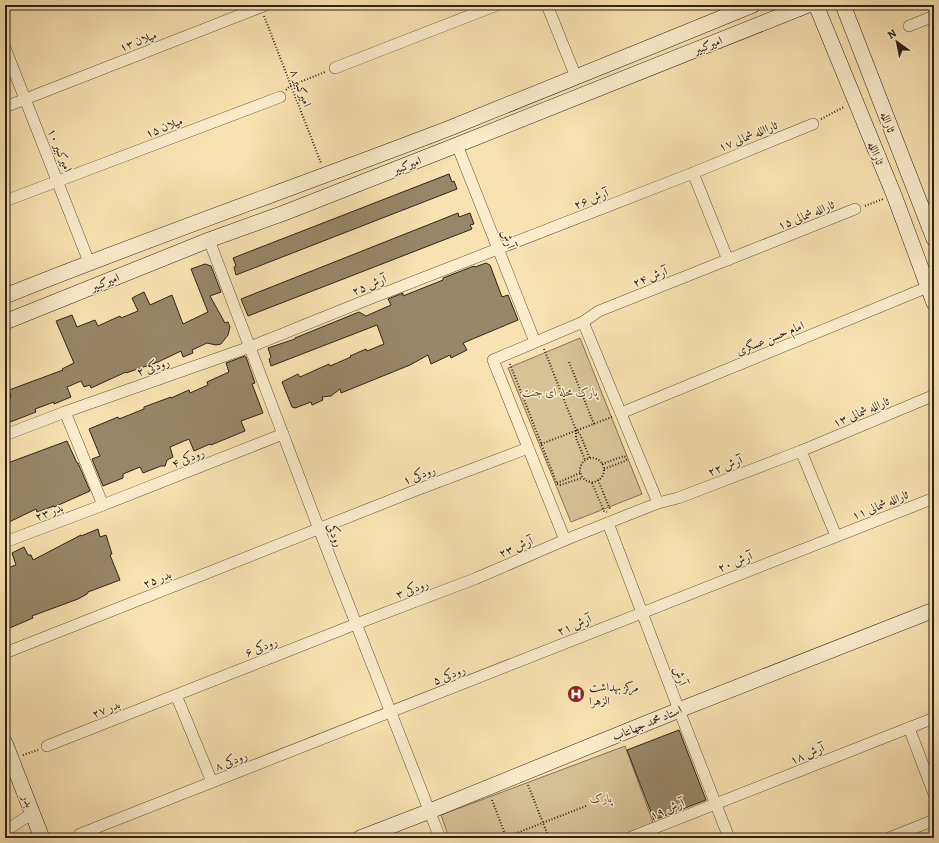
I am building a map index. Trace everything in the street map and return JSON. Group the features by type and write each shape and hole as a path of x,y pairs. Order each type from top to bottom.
{"street":[{"path":"335,68 497,5"},
{"path":"547,5 576,77"},
{"name":"امیرکبیر","path":"5,296 89,262 276,194 450,127 752,5"},
{"name":"امیرکبیر","path":"5,322 209,240 284,213 808,5"},
{"name":"ثاراالله","path":"816,5 894,195 934,303"},
{"name":"ثارالله","path":"843,5 933,235"},
{"name":"میلان ۱۳","path":"5,107 264,6"},
{"path":"909,26 933,19"},
{"name":"امیرکبیر ۱۰","path":"5,48 89,262"},
{"name":"میلان ۱۵","path":"5,200 280,97"},
{"name":"ثاراالله شمالی ۱۷","path":"693,173 813,124"},
{"name":"آرش","path":"457,145 498,249 538,341"},
{"path":"693,173 728,260"},
{"name":"آرش ۲۶","path":"498,249 693,173"},
{"path":"276,194 284,213"},
{"name":"ثارالله شمالی ۱۵","path":"728,260 854,210"},
{"name":"رودکی","path":"209,240 319,529 440,838"},
{"name":"آرش ۲۵","path":"250,347 498,249"},
{"name":"آرش ۲۴","path":"528,448 493,360 583,322 599,311 728,260"},
{"name":"امام حسن عسگری","path":"621,413 928,287"},
{"path":"583,322 658,503"},
{"name":"رودکی ۲","path":"5,435 65,412 250,347"},
{"name":"ثارالله شمالی ۱۳","path":"801,451 930,397"},
{"path":"65,412 103,505"},
{"name":"رودکی ۴","path":"103,505 283,434"},
{"path":"528,448 565,540"},
{"name":"رودکی ۱","path":"319,529 528,448"},
{"path":"801,451 836,536"},
{"name":"آرش ۲۲","path":"608,523 658,503 678,498 801,451"},
{"name":"ثارالله شمالی ۱۱","path":"836,536 934,498"},
{"name":"بدر ۲۳","path":"5,542 103,505"},
{"name":"آرش","path":"608,523 729,838"},
{"name":"آرش ۲۳","path":"477,578 608,523"},
{"name":"بدر ۲۵","path":"5,653 319,529"},
{"name":"آرش ۲۰","path":"643,612 836,536"},
{"name":"رودکی ۳","path":"356,624 477,578"},
{"name":"استاد محمد جهانتاب","path":"360,838 934,610"},
{"name":"آرش ۲۱","path":"516,662 643,612"},
{"name":"رودکی ۶","path":"176,695 356,624"},
{"name":"رودکی ۵","path":"391,712 516,662"},
{"path":"176,695 212,782"},
{"name":"بدر ۲۷","path":"46,746 176,695"},
{"name":"رودکی ۸","path":"80,834 391,712"},
{"name":"آرش ۱۸","path":"715,804 934,718"},
{"path":"909,728 934,794"},
{"name":"بدر","path":"5,743 42,838"},
{"name":"آرش ۱۹","path":"629,838 715,804"},
{"path":"5,831 33,813"},
{"path":"889,838 934,820"}],"path":[{"name":"امیرکبیر ۸","path":"264,6 290,86 326,174"},
{"path":"280,97 290,86 335,68"},
{"path":"813,124 855,101"},
{"path":"854,210 894,195"},
{"path":"538,341 576,430 580,434 590,458"},
{"path":"516,361 510,364 557,484"},
{"path":"569,362 594,424"},
{"path":"528,448 621,413"},
{"path":"576,430 576,438 585,460"},
{"path":"602,464 624,456 627,458 624,461 604,469"},
{"path":"590,458 596,459 602,464 604,469 602,476 598,480 588,482 582,478 580,474 580,467 585,460 590,458"},
{"path":"557,484 559,481 580,474"},
{"path":"557,484 560,485 582,478"},
{"path":"592,482 604,511 608,512 610,509 598,480"},
{"path":"12,760 46,746"},
{"path":"523,773 549,838"},
{"path":"487,788 506,838 586,806"}],"green space":[{"name":"پارک محله ای جنت","path":"580,338 642,494 571,522 508,368"},
{"name":"پارک","path":"625,746 654,825 618,838 449,838 441,815"}],"building":[{"path":"449,174 457,189 236,275 234,267 236,266 233,258"},
{"path":"458,213 459,217 470,213 474,224 470,225 472,229 248,316 241,299"},
{"path":"486,263 490,265 502,297 508,295 518,320 463,343 467,350 451,358 450,355 431,364 428,355 410,365 341,393 340,389 331,396 322,397 323,400 312,405 311,402 295,408 292,407 282,382 298,374 300,377 329,364 330,366 366,349 367,351 384,344 377,325 271,366 269,359 271,357 268,348 295,339 359,312 366,316 391,305 388,299 403,293 403,296 443,280 443,278"},
{"path":"205,264 211,266 221,292 210,296 225,323 228,322 230,327 228,335 221,344 216,345 207,343 192,350 193,353 183,357 181,351 158,362 126,372 91,388 90,385 84,387 81,381 67,387 71,397 54,404 54,402 35,409 36,412 5,424 5,399 11,397 9,390 63,370 62,369 74,363 56,321 72,315 77,327 95,320 98,326 120,316 121,318 138,311 132,298 144,292 150,305 172,295 183,324 208,312 191,269"},
{"path":"245,356 255,383 252,384 263,413 241,421 245,431 194,451 189,439 170,447 173,457 167,460 165,466 161,466 143,473 140,467 123,474 123,478 103,486 92,459 100,456 89,429 118,417 119,419 144,409 144,407 189,390 190,393 208,385 207,382 229,372 226,363"},
{"path":"67,441 90,491 54,507 37,512 36,509 5,524 5,464"},
{"path":"98,529 100,537 106,535 112,554 110,555 120,580 88,592 78,599 32,616 33,618 5,630 5,569 16,565 12,553 24,547 28,555 31,555 33,560 81,535"},
{"path":"679,730 706,800 654,820 627,750"}],"place":[{"name":"مرکز بهداشت الزهرا","path":"576,694"}]}
